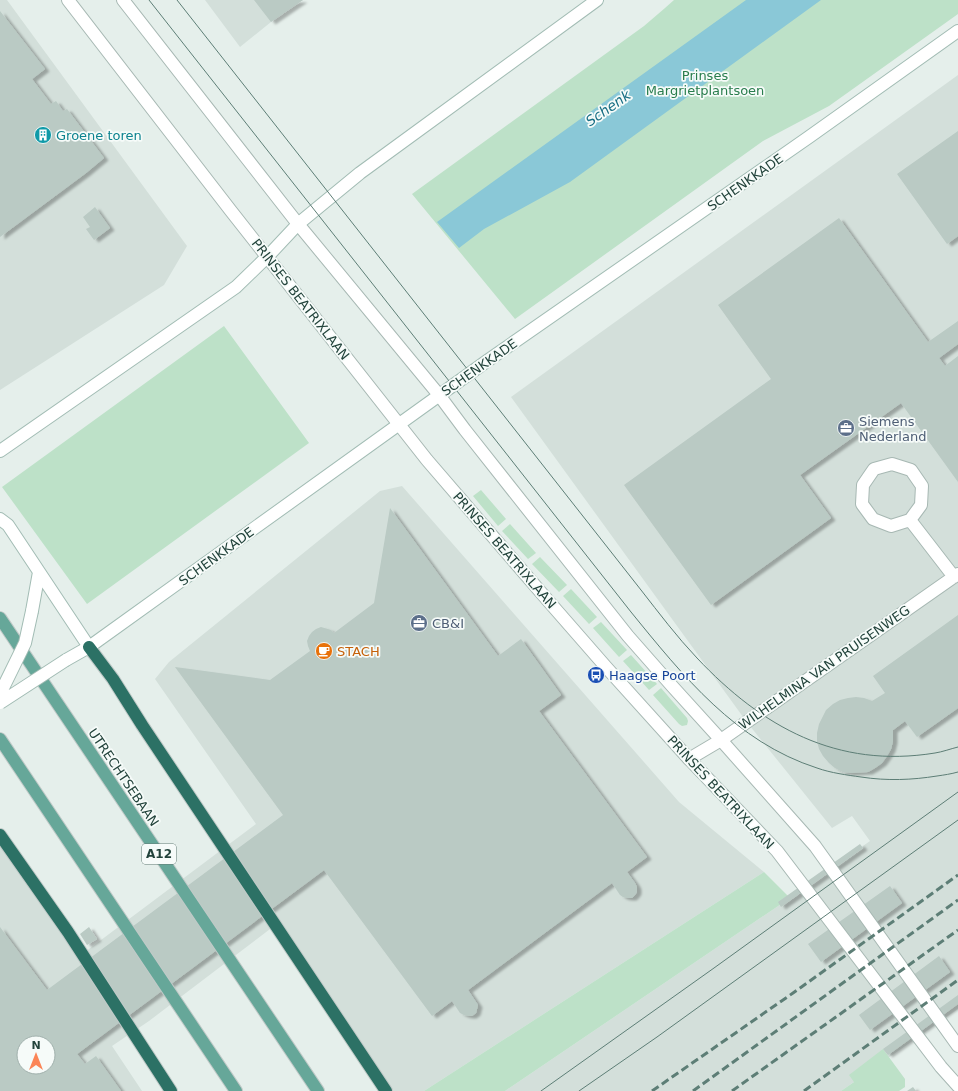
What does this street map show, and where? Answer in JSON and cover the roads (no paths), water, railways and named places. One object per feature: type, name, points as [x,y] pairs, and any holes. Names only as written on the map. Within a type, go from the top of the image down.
[{"type":"highway","points":[[89,647],[113,679],[142,725],[386,1091]]},
{"type":"highway","points":[[0,835],[68,932],[171,1091]]},
{"type":"main road","name":"UTRECHTSEBAAN","points":[[0,618],[318,1091]]},
{"type":"main road","points":[[0,739],[236,1091]]},
{"type":"street","name":"PRINSES BEATRIXLAAN","points":[[68,0],[231,210],[400,423],[432,466],[689,759],[777,851],[941,1067],[958,1086]]},
{"type":"street","points":[[123,0],[298,224],[439,395],[628,636],[815,846],[958,1046]]},
{"type":"street","points":[[0,451],[236,287],[298,224],[360,173],[597,0]]},
{"type":"street","name":"SCHENKKADE","points":[[0,703],[66,660],[89,647],[439,395],[809,137],[958,31]]},
{"type":"street","points":[[892,464],[911,470],[922,486],[921,505],[910,520],[892,526],[873,519],[862,504],[862,485],[874,469],[892,464]]},
{"type":"street","points":[[0,519],[8,525],[89,647]]},
{"type":"street","points":[[910,520],[956,575]]},
{"type":"street","points":[[0,694],[25,643],[39,572]]},
{"type":"street","name":"WILHELMINA VAN PRUISENWEG","points":[[689,759],[721,740],[956,575]]},
{"type":"water","name":"Schenk","points":[[746,0],[821,0],[570,182],[484,229],[459,248],[437,222]]},
{"type":"tram line","points":[[149,0],[631,612],[691,683],[713,704],[736,724],[761,742],[788,756],[822,770],[839,774],[899,780],[945,775],[958,772]]},
{"type":"tram line","points":[[177,0],[668,625],[682,642],[722,683],[775,723],[804,737],[834,748],[866,755],[899,756],[935,753],[958,747]]},
{"type":"tram line","points":[[541,1091],[958,792]]},
{"type":"tram line","points":[[579,1091],[657,1037],[958,820]]},
{"type":"railway","points":[[652,1091],[793,993],[958,875]]},
{"type":"railway","points":[[693,1091],[958,900]]},
{"type":"railway","points":[[732,1091],[958,930]]},
{"type":"railway","points":[[804,1091],[958,980]]},
{"type":"place","name":"Groene toren","points":[[43,135]]},
{"type":"place","name":"Siemens Nederland","points":[[846,428]]},
{"type":"place","name":"CB&I","points":[[419,623]]},
{"type":"place","name":"STACH","points":[[324,651]]},
{"type":"place","name":"Haagse Poort","points":[[596,675]]},
{"type":"park label","name":"Prinses Margrietplantsoen","points":[[705,82]]}]
